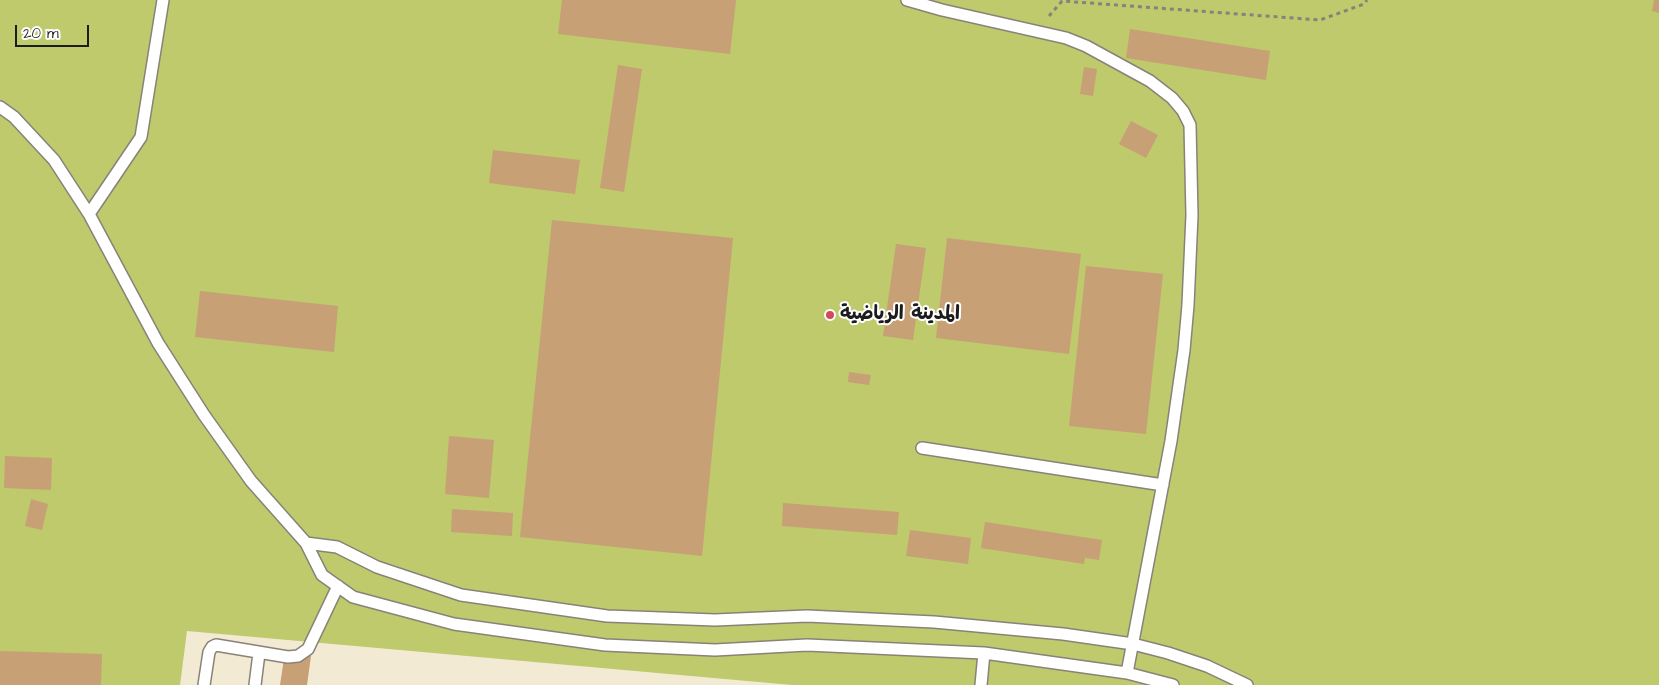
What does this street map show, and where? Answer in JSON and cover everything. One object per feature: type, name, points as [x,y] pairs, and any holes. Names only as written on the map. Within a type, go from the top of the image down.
[{"type":"lane","points":[[89,214],[141,137],[163,0]]},
{"type":"lane","points":[[907,0],[942,10],[1066,38],[1086,46],[1150,81],[1172,98],[1183,110],[1190,125],[1192,215],[1188,305],[1178,395],[1127,673]]},
{"type":"lane","points":[[0,108],[14,117],[54,160],[89,214],[158,342],[204,416],[251,481],[306,543],[322,575],[353,597],[454,624],[605,645],[715,650],[808,646],[984,653],[1127,673],[1173,685]]},
{"type":"lane","points":[[922,448],[1163,485]]},
{"type":"lane","points":[[306,543],[337,547],[377,567],[461,595],[607,616],[715,620],[807,616],[934,622],[1062,634],[1133,644],[1168,653],[1207,666],[1247,685]]},
{"type":"lane","points":[[204,685],[210,652],[212,647],[216,645],[288,657],[298,656],[308,649],[338,586]]},
{"type":"lane","points":[[255,685],[259,652]]},
{"type":"lane","points":[[981,685],[984,653]]},
{"type":"path","points":[[1035,31],[1062,1],[1320,20],[1364,4],[1367,0]]},
{"type":"green space","name":"المدينة الرياضية","points":[[0,0],[1659,0],[1659,685],[792,685],[187,631],[180,685],[0,685]]},
{"type":"building","points":[[562,0],[736,0],[730,54],[558,34]]},
{"type":"building","points":[[1654,0],[1659,0],[1659,13],[1652,11]]},
{"type":"building","points":[[1130,29],[1270,51],[1266,80],[1126,58]]},
{"type":"building","points":[[618,65],[642,69],[624,192],[600,188]]},
{"type":"building","points":[[1084,67],[1097,69],[1093,96],[1080,94]]},
{"type":"building","points":[[1131,121],[1158,135],[1146,158],[1119,144]]},
{"type":"building","points":[[493,150],[580,160],[575,194],[489,183]]},
{"type":"building","points":[[552,220],[733,238],[702,556],[520,537]]},
{"type":"building","points":[[947,238],[1081,254],[1069,354],[936,338]]},
{"type":"building","points":[[896,244],[926,248],[913,340],[883,336]]},
{"type":"building","points":[[1086,266],[1163,274],[1146,434],[1069,426]]},
{"type":"building","points":[[200,291],[338,306],[334,352],[195,337]]},
{"type":"building","points":[[849,372],[871,375],[869,385],[848,382]]},
{"type":"building","points":[[449,436],[494,440],[489,498],[445,494]]},
{"type":"building","points":[[5,456],[52,458],[51,490],[4,488]]},
{"type":"building","points":[[31,499],[48,504],[42,530],[25,526]]},
{"type":"building","points":[[783,503],[899,512],[897,535],[782,526]]},
{"type":"building","points":[[452,509],[513,513],[512,536],[451,532]]},
{"type":"building","points":[[985,522],[1102,540],[1099,560],[1085,558],[1084,564],[981,548]]},
{"type":"building","points":[[910,530],[971,538],[968,564],[906,556]]},
{"type":"building","points":[[0,651],[102,654],[101,685],[0,685]]},
{"type":"building","points":[[285,652],[311,656],[307,685],[280,685]]},
{"type":"place","name":"المدينة الرياضية","points":[[830,315]]}]
